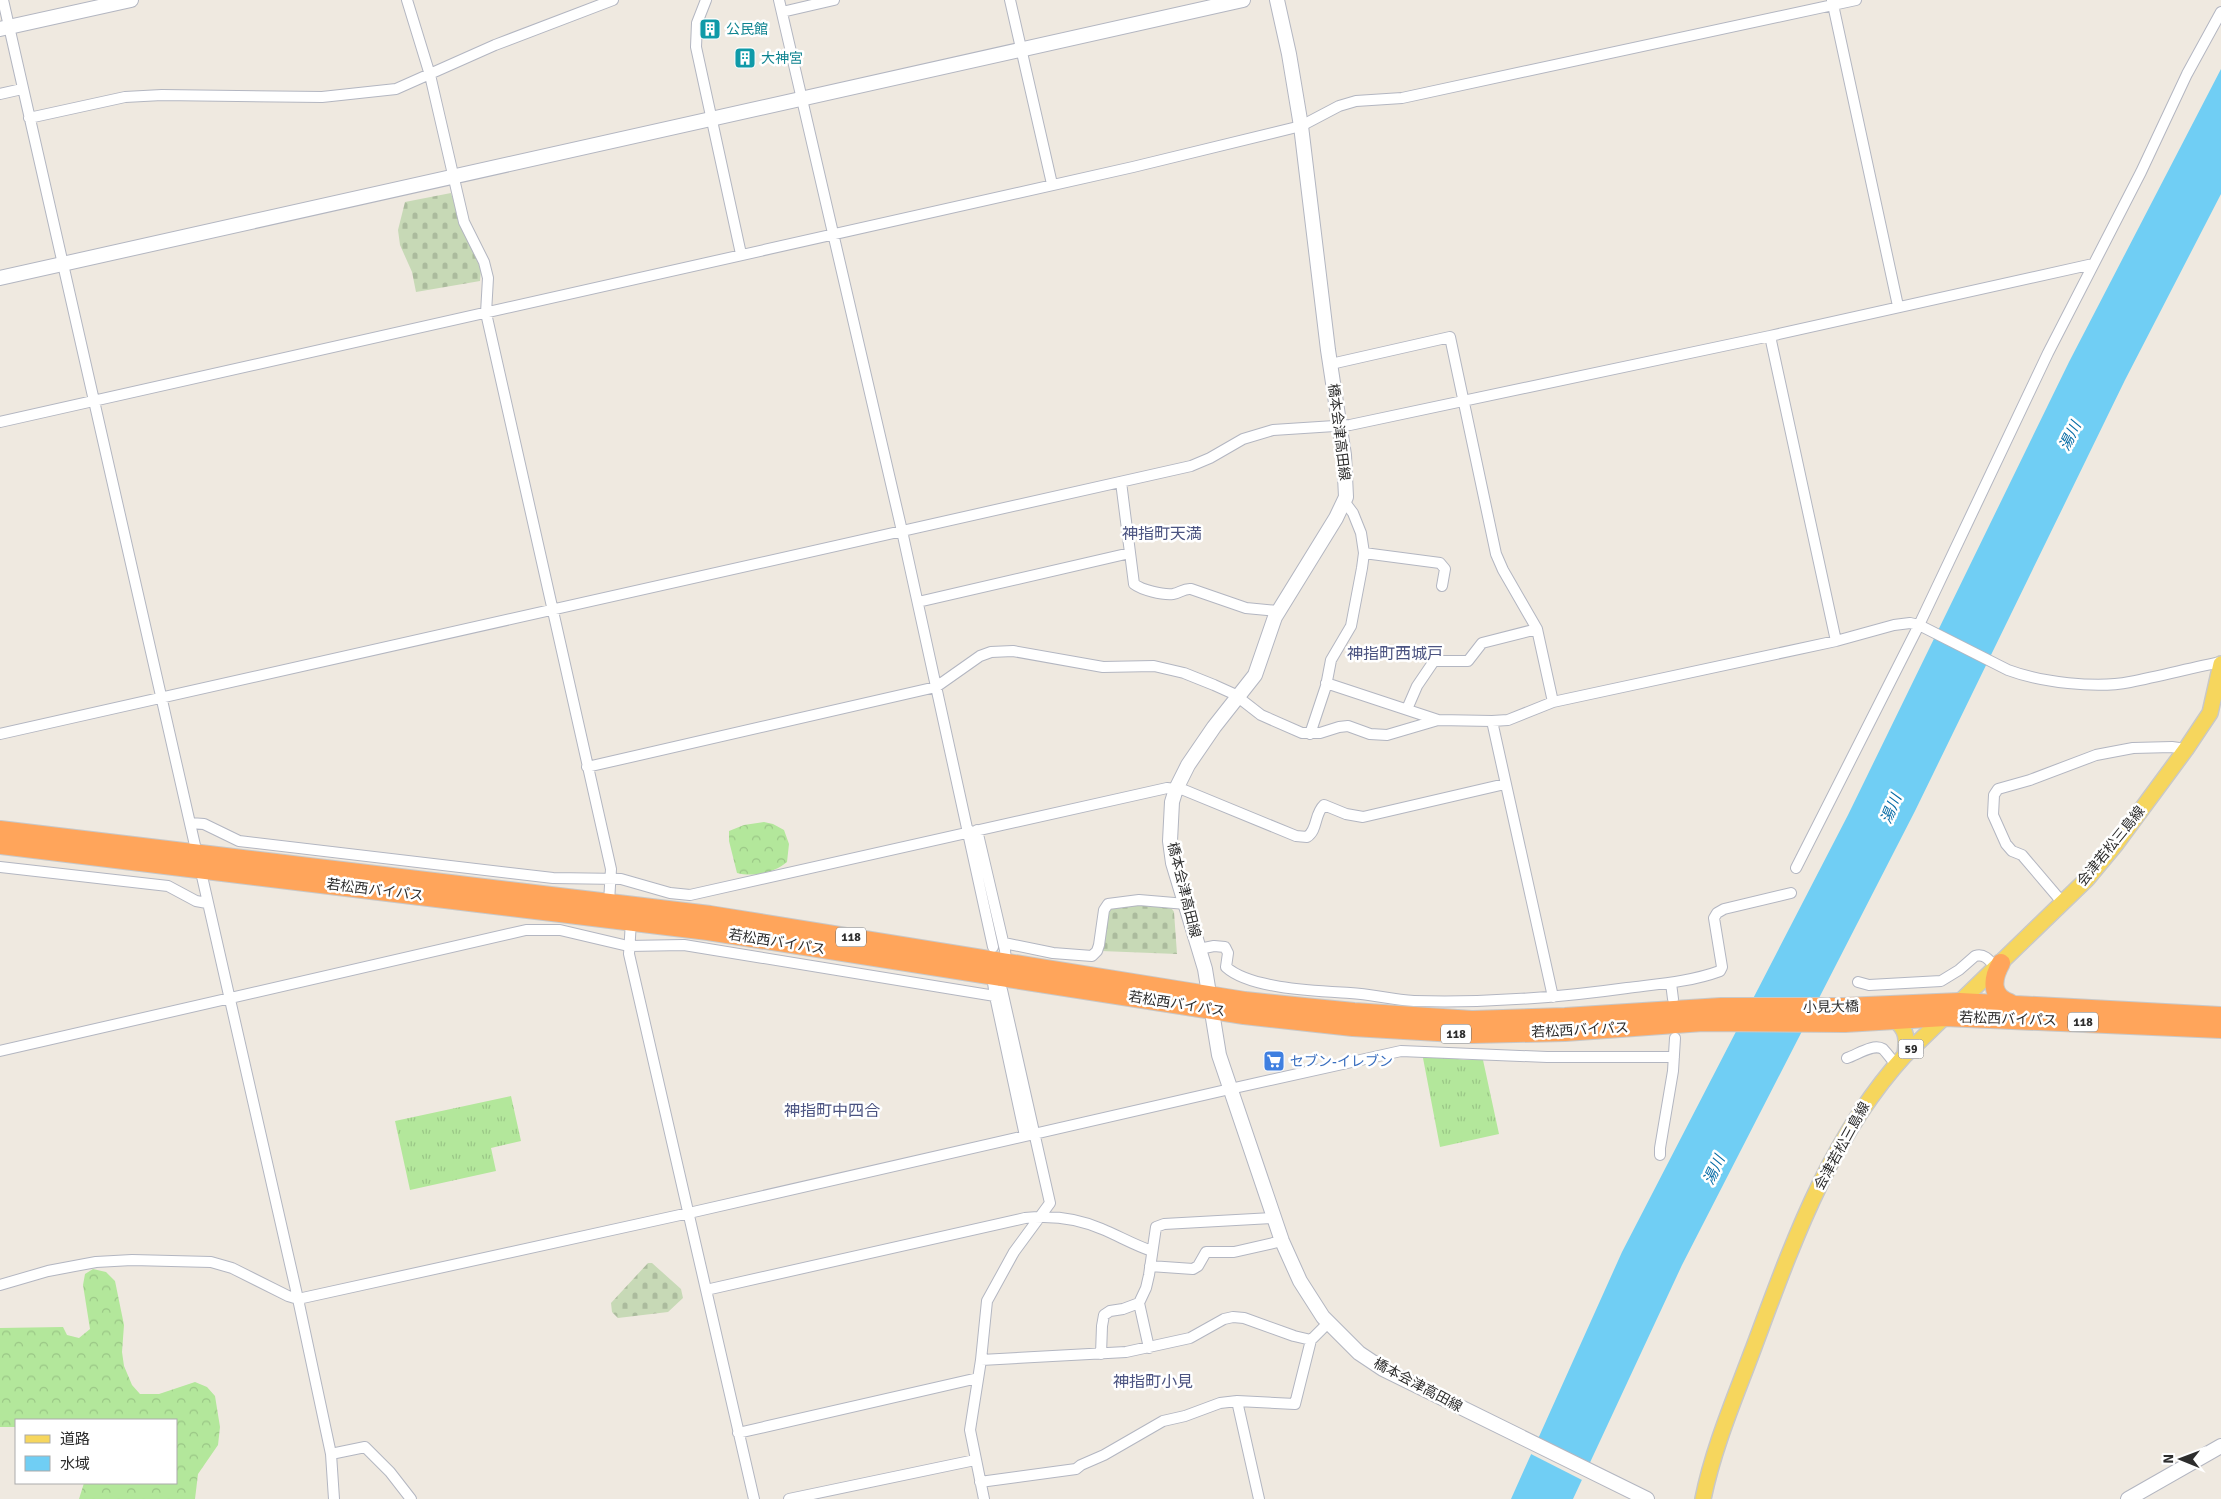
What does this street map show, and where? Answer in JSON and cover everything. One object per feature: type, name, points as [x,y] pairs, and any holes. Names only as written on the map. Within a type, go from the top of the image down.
[{"type":"highway","name":"若松西バイパス","points":[[0,830],[197,860],[708,931],[997,987],[1472,1020],[1703,1015]]},
{"type":"highway","name":"若松西バイパス","points":[[0,845],[197,860],[710,914],[1006,963],[1210,1003]]},
{"type":"highway","points":[[1999,965],[1994,985],[2001,999],[2010,1003]]},
{"type":"highway","name":"若松西バイパス","points":[[1960,1002],[2010,1003],[2221,1016]]},
{"type":"highway","name":"小見大橋","points":[[1844,1015],[1960,1002]]},
{"type":"highway","name":"小見大橋","points":[[1703,1015],[1844,1015],[1894,1020],[1945,1017]]},
{"type":"highway","name":"若松西バイパス","points":[[1945,1017],[2221,1029]]},
{"type":"main road","points":[[5,28],[131,0]]},
{"type":"main road","points":[[0,278],[1243,0]]},
{"type":"main road","name":"橋本会津高田線","points":[[1277,0],[1289,54],[1301,126],[1345,470],[1344,501],[1278,611],[1259,667],[1239,698],[1199,747],[1176,789],[1171,808],[1170,840],[1174,863],[1199,949],[1218,1055],[1282,1241],[1300,1281],[1328,1323],[1358,1353],[1383,1369],[1647,1499]]},
{"type":"main road","name":"会津若松三島線","points":[[1702,1499],[1735,1397],[1805,1215],[1857,1115],[1881,1081],[1901,1060],[2086,879],[2116,844],[2186,748],[2215,713],[2221,663]]},
{"type":"main road","points":[[1894,1020],[1904,1031],[1907,1042],[1901,1060]]},
{"type":"main road","points":[[2128,1499],[2221,1446]]},
{"type":"street","points":[[3,0],[5,28],[29,118],[298,1299],[331,1454],[334,1499]]},
{"type":"street","points":[[408,0],[430,75],[464,222],[484,262],[488,278],[486,313],[612,878],[609,902]]},
{"type":"street","points":[[29,118],[125,97],[162,95],[322,97],[396,89],[496,45],[614,0]]},
{"type":"street","points":[[706,0],[697,23],[695,35],[699,65],[741,254]]},
{"type":"street","points":[[779,0],[834,233],[936,687],[972,831],[1004,943],[1006,963]]},
{"type":"street","points":[[782,12],[834,0]]},
{"type":"street","points":[[1010,0],[1052,184]]},
{"type":"street","points":[[0,422],[486,313],[1301,126],[1339,106],[1356,101],[1402,98],[1832,2],[1856,0]]},
{"type":"street","points":[[1832,2],[1898,306]]},
{"type":"street","points":[[1796,868],[1919,625],[2023,405],[2141,172],[2187,74],[2221,12]]},
{"type":"street","points":[[0,94],[22,89]]},
{"type":"street","points":[[0,734],[1191,466],[1210,458],[1243,438],[1273,430],[1350,425],[1770,336],[2093,264]]},
{"type":"street","points":[[1770,336],[1836,641]]},
{"type":"street","points":[[1330,364],[1450,337],[1496,554],[1503,570],[1537,629],[1553,702]]},
{"type":"street","points":[[1121,482],[1134,584],[1139,588],[1168,594],[1175,594],[1186,588],[1246,608],[1278,611]]},
{"type":"street","points":[[1310,734],[1336,648],[1351,626],[1364,553],[1361,534],[1353,513],[1344,501]]},
{"type":"street","points":[[918,602],[1130,553]]},
{"type":"street","points":[[1364,553],[1440,563],[1444,568],[1442,586]]},
{"type":"street","points":[[588,767],[936,687],[984,654],[1013,651],[1103,667],[1154,666],[1184,673],[1239,698],[1261,715],[1277,723],[1302,733],[1310,734],[1348,726],[1370,734],[1388,734],[1438,720],[1492,721],[1513,718],[1553,702],[1836,641],[1894,625],[1919,625],[2022,676],[2061,682],[2112,684],[2129,682],[2221,663]]},
{"type":"street","points":[[1407,709],[1417,686],[1434,661],[1468,661],[1482,643],[1537,629]]},
{"type":"street","points":[[1326,683],[1438,720]]},
{"type":"street","points":[[1492,721],[1553,997]]},
{"type":"street","points":[[2062,902],[2022,855],[2012,850],[2006,844],[1993,814],[1994,795],[1998,788],[2030,780],[2104,754],[2155,746],[2186,748]]},
{"type":"street","points":[[190,823],[204,824],[239,840],[553,878],[612,878],[670,893],[690,895],[1165,788],[1184,790],[1296,836],[1307,837],[1311,834],[1318,814],[1324,805],[1346,814],[1363,817],[1505,784]]},
{"type":"street","points":[[972,831],[993,947]]},
{"type":"street","points":[[0,867],[168,886],[196,902],[207,903]]},
{"type":"street","points":[[1199,949],[1218,946],[1225,947],[1228,953],[1226,967],[1249,981],[1326,992],[1352,993],[1386,999],[1457,1002],[1553,997],[1671,983],[1720,971],[1722,967],[1714,918],[1716,913],[1724,909],[1791,893]]},
{"type":"street","points":[[1004,943],[1053,953],[1092,956],[1099,946],[1104,910],[1108,904],[1140,900],[1186,904]]},
{"type":"street","points":[[631,921],[628,946],[754,1499]]},
{"type":"street","points":[[0,1050],[526,930],[560,930],[628,946],[684,945],[997,987],[1031,1134],[1050,1203],[1042,1216],[1028,1231],[990,1294],[970,1430],[984,1499]]},
{"type":"street","points":[[1858,982],[1869,985],[1941,981],[1953,975],[1975,956],[1979,955],[1985,956],[1999,965]]},
{"type":"street","points":[[1671,983],[1674,999]]},
{"type":"street","points":[[1660,1155],[1675,1038]]},
{"type":"street","points":[[1847,1058],[1870,1048],[1878,1048],[1901,1060]]},
{"type":"street","points":[[0,1285],[48,1271],[96,1262],[132,1260],[211,1262],[232,1268],[288,1296],[298,1299],[1406,1051],[1546,1057],[1674,1057]]},
{"type":"street","points":[[706,1290],[1025,1218],[1042,1216],[1068,1218],[1087,1223],[1132,1245],[1152,1251]]},
{"type":"street","points":[[1150,1348],[1139,1303],[1146,1288],[1156,1227],[1160,1224],[1274,1218]]},
{"type":"street","points":[[1150,1266],[1193,1269],[1198,1266],[1206,1252],[1234,1252],[1282,1241]]},
{"type":"street","points":[[1101,1354],[1104,1315],[1110,1311],[1123,1309],[1139,1303]]},
{"type":"street","points":[[981,1360],[1101,1354],[1150,1348],[1190,1338],[1224,1319],[1233,1317],[1244,1318],[1294,1336],[1311,1340]]},
{"type":"street","points":[[980,1482],[1076,1469],[1163,1421],[1185,1416],[1220,1403],[1237,1401],[1295,1404],[1311,1340],[1328,1323]]},
{"type":"street","points":[[738,1433],[978,1378]]},
{"type":"street","points":[[1237,1401],[1259,1499]]},
{"type":"street","points":[[331,1454],[365,1447],[390,1472],[411,1499]]},
{"type":"street","points":[[789,1499],[975,1460]]},
{"type":"green space","points":[[451,193],[461,226],[481,269],[480,281],[416,292],[412,272],[400,245],[398,230],[405,202]]},
{"type":"green space","points":[[764,822],[784,830],[789,844],[787,862],[776,869],[763,873],[750,875],[737,873],[729,841],[729,831],[744,825]]},
{"type":"green space","points":[[1151,902],[1172,909],[1174,912],[1177,954],[1101,951],[1107,910],[1113,907]]},
{"type":"green space","points":[[1426,1054],[1464,1060],[1483,1060],[1499,1134],[1440,1147],[1423,1058]]},
{"type":"green space","points":[[511,1096],[521,1141],[491,1148],[496,1171],[410,1190],[395,1121]]},
{"type":"green space","points":[[648,1263],[652,1263],[681,1289],[683,1298],[668,1312],[618,1318],[612,1312],[611,1303]]},
{"type":"green space","points":[[93,1269],[106,1272],[115,1281],[124,1325],[122,1352],[124,1366],[132,1385],[140,1394],[159,1394],[195,1382],[207,1387],[215,1396],[220,1427],[218,1445],[198,1474],[195,1499],[79,1499],[84,1484],[178,1484],[178,1419],[15,1419],[15,1427],[0,1427],[0,1328],[63,1327],[67,1335],[79,1338],[90,1329],[83,1285],[85,1274]]},
{"type":"water","name":"湯川","points":[[2221,69],[2221,194],[2125,380],[1915,811],[1682,1265],[1573,1499],[1511,1499],[1622,1252],[1848,815],[2069,362]]},
{"type":"pier","points":[[1536,1437],[1592,1464],[1584,1481],[1529,1453]]},
{"type":"place","name":"公民館","points":[[710,29]]},
{"type":"place","name":"大神宮","points":[[745,58]]},
{"type":"place","name":"セブン-イレブン","points":[[1274,1061]]},
{"type":"district","name":"神指町天満","points":[[1162,534]]},
{"type":"district","name":"神指町西城戸","points":[[1395,654]]},
{"type":"district","name":"神指町中四合","points":[[832,1111]]},
{"type":"district","name":"神指町小見","points":[[1153,1382]]}]
